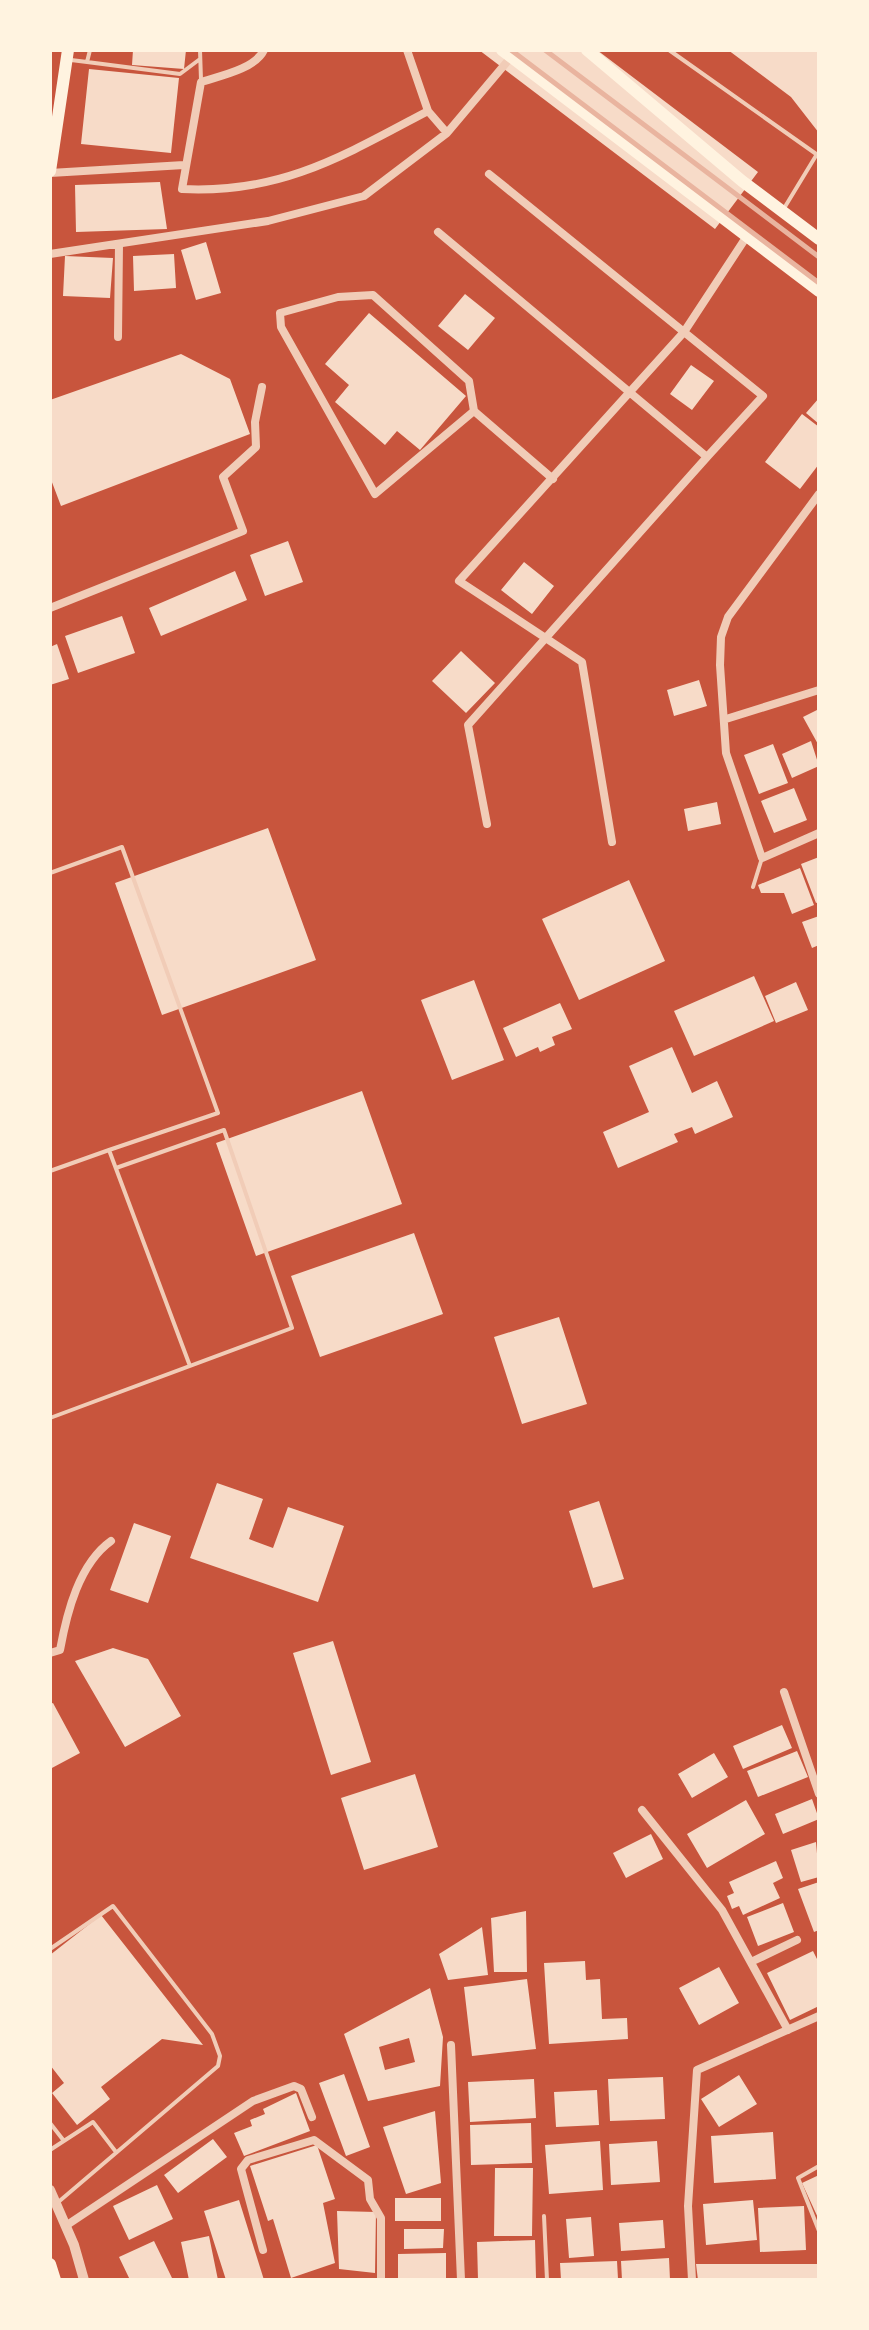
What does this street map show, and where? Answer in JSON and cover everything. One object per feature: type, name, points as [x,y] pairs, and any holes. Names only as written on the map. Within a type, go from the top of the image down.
[{"type":"main road","points":[[593,52],[782,212],[819,239]]},
{"type":"main road","points":[[507,53],[819,291]]},
{"type":"main road","points":[[50,172],[64,97],[68,54]]},
{"type":"main road","points":[[50,95],[64,97]]},
{"type":"main road","points":[[50,2264],[55,2280]]},
{"type":"street","points":[[264,50],[261,56],[242,68],[201,82],[182,189],[225,191],[296,176],[428,111]]},
{"type":"street","points":[[407,50],[428,111],[447,133]]},
{"type":"street","points":[[50,254],[268,221],[364,196],[447,133],[507,53]]},
{"type":"street","points":[[50,172],[184,165]]},
{"type":"street","points":[[487,824],[468,725],[763,396],[489,174]]},
{"type":"street","points":[[438,232],[707,457]]},
{"type":"street","points":[[612,842],[582,662],[459,581],[684,332],[747,236]]},
{"type":"street","points":[[118,337],[119,244]]},
{"type":"street","points":[[474,411],[375,494],[281,327],[280,313],[338,297],[373,295],[469,381],[474,411],[553,479]]},
{"type":"street","points":[[50,608],[243,531],[223,477],[256,447],[255,422],[262,387]]},
{"type":"street","points":[[817,500],[728,617],[721,637],[720,665],[726,753],[762,858],[819,833]]},
{"type":"street","points":[[726,719],[819,690]]},
{"type":"street","points":[[50,1653],[60,1650],[68,1610],[97,1551],[111,1541]]},
{"type":"street","points":[[784,1692],[819,1794]]},
{"type":"street","points":[[642,1810],[722,1910],[753,1961],[788,2030]]},
{"type":"street","points":[[753,1961],[797,1940]]},
{"type":"street","points":[[692,2280],[688,2206],[697,2070],[819,2016]]},
{"type":"street","points":[[451,2045],[461,2280]]},
{"type":"street","points":[[67,2225],[253,2101],[294,2086],[301,2089],[312,2117]]},
{"type":"street","points":[[263,2250],[241,2169],[248,2160],[314,2140],[368,2180],[370,2199],[381,2218],[381,2280]]},
{"type":"street","points":[[50,2190],[67,2225],[84,2280]]},
{"type":"lane","points":[[87,62],[90,50]]},
{"type":"lane","points":[[200,50],[201,82]]},
{"type":"lane","points":[[669,50],[818,155],[782,212]]},
{"type":"lane","points":[[68,54],[87,62],[180,74],[200,59]]},
{"type":"lane","points":[[50,873],[122,847],[218,1113],[50,1171]]},
{"type":"lane","points":[[753,887],[762,858]]},
{"type":"lane","points":[[50,1418],[292,1328],[224,1130],[115,1169]]},
{"type":"lane","points":[[109,1150],[190,1366]]},
{"type":"lane","points":[[50,1949],[113,1906],[218,2043],[218,2066],[56,2204]]},
{"type":"lane","points":[[50,2150],[93,2122],[116,2152]]},
{"type":"lane","points":[[50,2123],[64,2141]]},
{"type":"lane","points":[[819,2166],[798,2178],[819,2231]]},
{"type":"lane","points":[[544,2216],[547,2280]]},
{"type":"building","points":[[133,50],[186,50],[184,69],[132,65]]},
{"type":"building","points":[[479,50],[597,50],[758,172],[715,229]]},
{"type":"building","points":[[728,50],[819,50],[819,133],[791,97]]},
{"type":"building","points":[[89,69],[179,78],[171,153],[81,144]]},
{"type":"building","points":[[160,182],[167,229],[76,232],[75,185]]},
{"type":"building","points":[[206,242],[221,293],[196,300],[181,250]]},
{"type":"building","points":[[174,254],[176,288],[134,291],[133,256]]},
{"type":"building","points":[[65,256],[113,258],[110,298],[63,296]]},
{"type":"building","points":[[465,294],[495,318],[468,350],[438,326]]},
{"type":"building","points":[[369,313],[466,396],[420,450],[397,431],[385,445],[335,402],[349,385],[325,364]]},
{"type":"building","points":[[181,354],[230,379],[250,434],[61,506],[50,477],[50,400]]},
{"type":"building","points":[[691,365],[714,381],[692,410],[670,394]]},
{"type":"building","points":[[819,398],[819,424],[806,413]]},
{"type":"building","points":[[802,414],[819,427],[819,464],[800,489],[765,462]]},
{"type":"building","points":[[288,541],[303,582],[265,596],[250,555]]},
{"type":"building","points":[[524,562],[554,586],[532,614],[501,590]]},
{"type":"building","points":[[235,571],[247,600],[161,636],[149,608]]},
{"type":"building","points":[[122,616],[135,653],[78,673],[65,636]]},
{"type":"building","points":[[57,644],[69,679],[50,685],[50,647]]},
{"type":"building","points":[[461,651],[495,683],[466,713],[432,681]]},
{"type":"building","points":[[699,680],[707,706],[674,716],[667,690]]},
{"type":"building","points":[[819,709],[819,746],[803,717]]},
{"type":"building","points":[[811,741],[819,766],[792,778],[782,754]]},
{"type":"building","points":[[773,744],[788,783],[759,794],[744,755]]},
{"type":"building","points":[[794,788],[807,820],[774,833],[761,801]]},
{"type":"building","points":[[717,802],[721,824],[688,831],[684,809]]},
{"type":"building","points":[[268,828],[316,960],[162,1015],[115,883]]},
{"type":"building","points":[[819,857],[819,902],[816,903],[801,864]]},
{"type":"building","points":[[800,868],[814,905],[792,914],[784,893],[761,893],[758,885]]},
{"type":"building","points":[[629,880],[665,961],[579,1000],[542,919]]},
{"type":"building","points":[[819,916],[819,945],[812,948],[802,922]]},
{"type":"building","points":[[754,976],[774,1021],[694,1056],[674,1011]]},
{"type":"building","points":[[474,980],[504,1060],[452,1080],[421,1000]]},
{"type":"building","points":[[796,982],[808,1010],[776,1023],[765,996]]},
{"type":"building","points":[[560,1003],[572,1029],[552,1037],[555,1045],[540,1052],[538,1047],[516,1057],[503,1028]]},
{"type":"building","points":[[672,1047],[692,1093],[717,1081],[733,1117],[695,1134],[692,1127],[674,1134],[678,1142],[618,1168],[603,1132],[649,1112],[629,1066]]},
{"type":"building","points":[[362,1091],[402,1204],[256,1256],[216,1143]]},
{"type":"building","points":[[414,1233],[443,1314],[320,1357],[291,1276]]},
{"type":"building","points":[[559,1317],[587,1404],[522,1424],[494,1337]]},
{"type":"building","points":[[217,1483],[263,1499],[249,1539],[273,1548],[288,1507],[344,1526],[318,1602],[190,1558]]},
{"type":"building","points":[[599,1501],[624,1579],[593,1588],[569,1511]]},
{"type":"building","points":[[134,1523],[171,1536],[148,1603],[110,1590]]},
{"type":"building","points":[[333,1641],[371,1762],[331,1775],[293,1653]]},
{"type":"building","points":[[113,1648],[148,1659],[181,1716],[125,1747],[75,1661]]},
{"type":"building","points":[[53,1703],[80,1753],[50,1769],[50,1704]]},
{"type":"building","points":[[782,1725],[792,1748],[743,1769],[733,1746]]},
{"type":"building","points":[[797,1751],[808,1777],[758,1797],[747,1771]]},
{"type":"building","points":[[714,1753],[728,1777],[692,1798],[678,1774]]},
{"type":"building","points":[[415,1774],[438,1847],[364,1870],[341,1798]]},
{"type":"building","points":[[812,1799],[819,1819],[783,1834],[775,1814]]},
{"type":"building","points":[[746,1800],[765,1834],[707,1868],[687,1834]]},
{"type":"building","points":[[651,1834],[663,1859],[626,1878],[613,1853]]},
{"type":"building","points":[[816,1842],[819,1877],[801,1882],[791,1850]]},
{"type":"building","points":[[776,1861],[783,1878],[773,1883],[780,1898],[743,1915],[739,1906],[732,1909],[727,1896],[734,1893],[729,1882]]},
{"type":"building","points":[[819,1882],[819,1930],[814,1932],[798,1889]]},
{"type":"building","points":[[783,1903],[794,1932],[758,1946],[747,1917]]},
{"type":"building","points":[[526,1911],[527,1972],[494,1972],[491,1918]]},
{"type":"building","points":[[101,1915],[203,2045],[162,2039],[101,2087],[110,2099],[77,2125],[52,2093],[64,2083],[50,2065],[50,1955]]},
{"type":"building","points":[[482,1927],[488,1975],[448,1980],[439,1954]]},
{"type":"building","points":[[813,1951],[819,1963],[819,2006],[790,2020],[767,1973]]},
{"type":"building","points":[[585,1961],[586,1980],[600,1979],[602,2019],[627,2018],[628,2039],[549,2044],[544,1963]]},
{"type":"building","points":[[719,1967],[739,2003],[699,2025],[679,1988]]},
{"type":"building","points":[[527,1979],[536,2049],[472,2056],[464,1987]]},
{"type":"building","points":[[430,1988],[443,2037],[440,2086],[368,2101],[344,2034]],"holes":[[[409,2038],[415,2062],[385,2070],[379,2047]]]},
{"type":"building","points":[[344,2074],[370,2147],[346,2156],[319,2083]]},
{"type":"building","points":[[739,2075],[757,2104],[719,2127],[701,2099]]},
{"type":"building","points":[[663,2077],[665,2119],[610,2121],[608,2079]]},
{"type":"building","points":[[534,2079],[536,2118],[470,2122],[468,2082]]},
{"type":"building","points":[[597,2090],[599,2125],[556,2127],[554,2092]]},
{"type":"building","points":[[296,2093],[310,2131],[244,2156],[234,2133],[252,2126],[250,2120],[265,2114],[263,2109]]},
{"type":"building","points":[[435,2111],[441,2183],[406,2194],[383,2127]]},
{"type":"building","points":[[531,2123],[532,2163],[471,2165],[470,2125]]},
{"type":"building","points":[[773,2132],[776,2179],[714,2183],[711,2136]]},
{"type":"building","points":[[213,2139],[227,2157],[178,2193],[164,2175]]},
{"type":"building","points":[[600,2141],[603,2190],[549,2194],[545,2145]]},
{"type":"building","points":[[657,2141],[660,2182],[611,2185],[609,2144]]},
{"type":"building","points":[[317,2145],[335,2199],[323,2203],[335,2263],[291,2278],[273,2219],[268,2221],[250,2166]]},
{"type":"building","points":[[495,2168],[533,2168],[532,2236],[494,2236]]},
{"type":"building","points":[[819,2175],[819,2220],[802,2183]]},
{"type":"building","points":[[157,2185],[173,2219],[129,2240],[113,2206]]},
{"type":"building","points":[[395,2198],[441,2198],[441,2221],[395,2221]]},
{"type":"building","points":[[239,2200],[264,2280],[226,2280],[204,2211]]},
{"type":"building","points":[[753,2200],[757,2240],[706,2245],[703,2204]]},
{"type":"building","points":[[804,2206],[806,2250],[760,2252],[758,2208]]},
{"type":"building","points":[[337,2211],[376,2212],[375,2273],[339,2269]]},
{"type":"building","points":[[591,2217],[594,2256],[569,2258],[566,2219]]},
{"type":"building","points":[[663,2220],[665,2248],[621,2251],[619,2223]]},
{"type":"building","points":[[404,2229],[444,2229],[443,2248],[404,2249]]},
{"type":"building","points":[[209,2236],[218,2280],[189,2280],[181,2242]]},
{"type":"building","points":[[535,2240],[536,2278],[478,2280],[477,2242]]},
{"type":"building","points":[[154,2241],[172,2278],[130,2280],[119,2257]]},
{"type":"building","points":[[446,2253],[446,2280],[398,2280],[398,2254]]},
{"type":"building","points":[[669,2258],[670,2280],[622,2280],[621,2261]]},
{"type":"building","points":[[617,2261],[618,2279],[561,2280],[560,2263]]},
{"type":"building","points":[[696,2264],[817,2264],[819,2280],[698,2280]]},
{"type":"railway","points":[[511,50],[819,283]]},
{"type":"railway","points":[[545,50],[819,257]]}]
